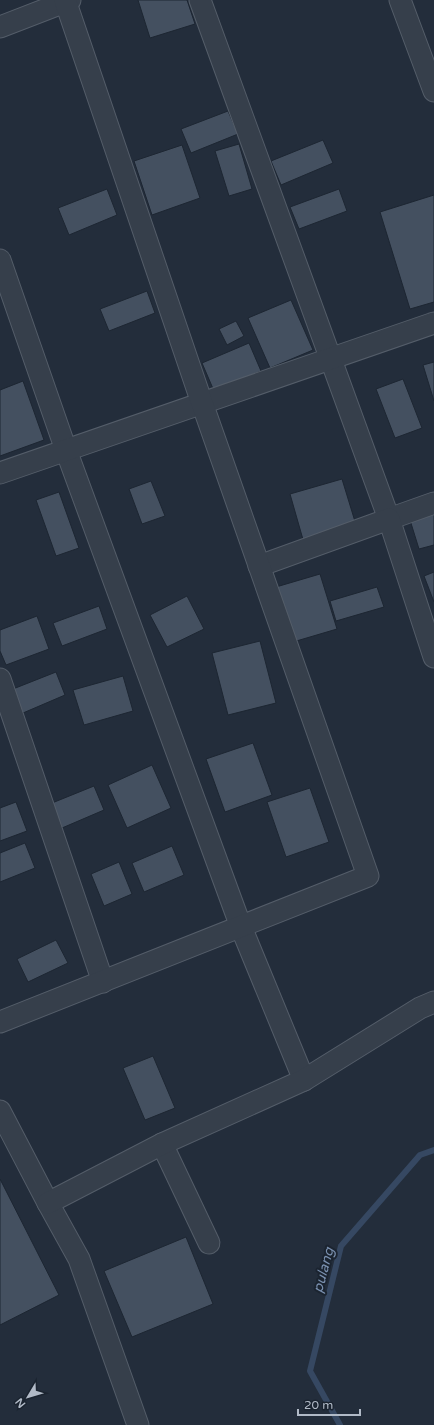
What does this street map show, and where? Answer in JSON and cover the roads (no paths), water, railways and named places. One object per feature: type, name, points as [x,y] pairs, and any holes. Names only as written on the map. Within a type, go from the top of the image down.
[{"type":"street","points":[[0,27],[67,0],[202,403],[368,876],[0,1022]]},
{"type":"street","points":[[200,0],[389,519],[434,657]]},
{"type":"street","points":[[400,0],[434,91]]},
{"type":"street","points":[[0,260],[66,450],[241,927],[304,1080]]},
{"type":"street","points":[[0,473],[434,323]]},
{"type":"street","points":[[259,566],[434,503]]},
{"type":"street","points":[[0,679],[103,982]]},
{"type":"street","points":[[48,1203],[162,1144],[304,1080],[420,1008],[434,1002]]},
{"type":"street","points":[[0,1111],[79,1259],[138,1425]]},
{"type":"street","points":[[162,1144],[209,1243]]},
{"type":"waterway","name":"pulang","points":[[340,1425],[310,1371],[341,1246],[420,1155],[434,1150]]}]
